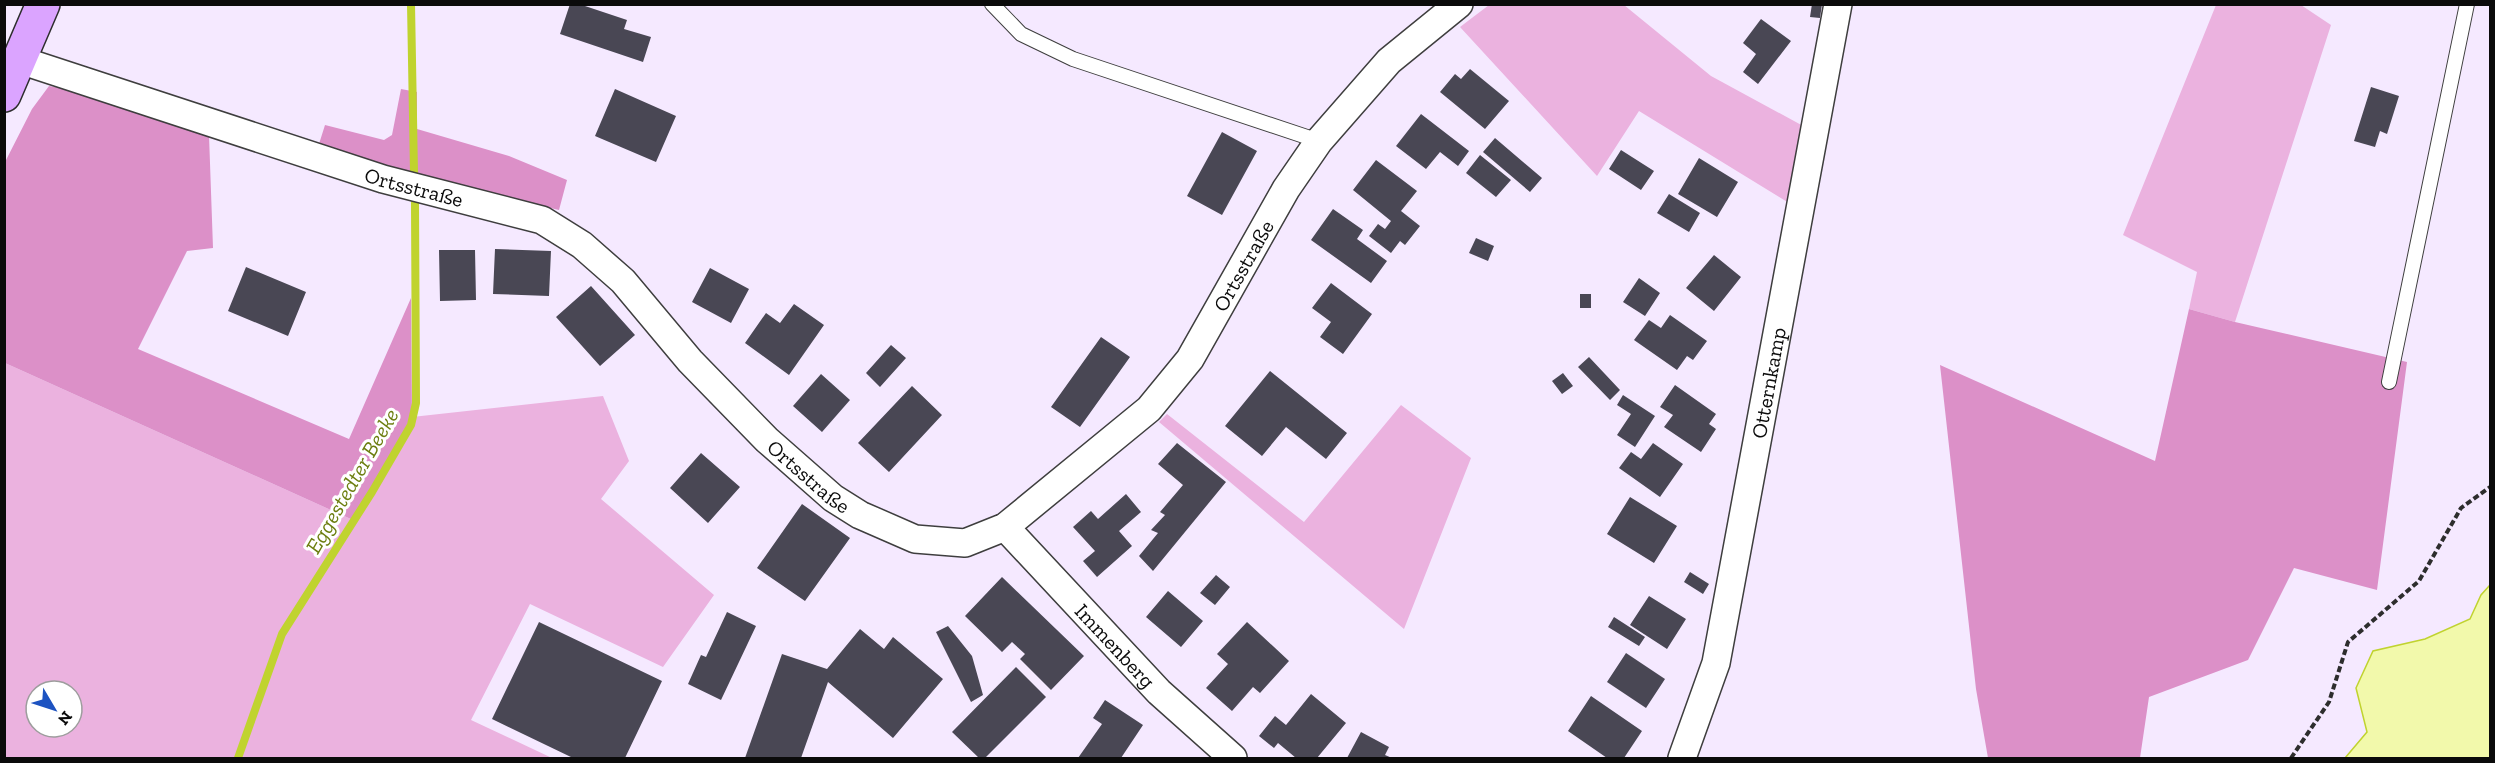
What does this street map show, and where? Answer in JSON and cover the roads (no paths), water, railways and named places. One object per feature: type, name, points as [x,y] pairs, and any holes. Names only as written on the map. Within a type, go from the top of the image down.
[{"type":"main road","points":[[4,95],[43,4]]},
{"type":"street","name":"Ortsstraße","points":[[20,60],[383,179],[542,219],[582,245],[624,281],[690,361],[767,440],[833,498],[860,515],[915,539],[965,543],[1005,527],[1149,409],[1183,367],[1286,189],[1319,141],[1389,61],[1459,4]]},
{"type":"street","name":"Otternkamp","points":[[1682,759],[1716,663],[1838,4]]},
{"type":"street","name":"Immenberg","points":[[1005,527],[1159,692],[1233,759]]},
{"type":"lane","points":[[992,4],[1021,34],[1073,59],[1319,141]]},
{"type":"lane","points":[[2388,382],[2467,4]]},
{"type":"waterway","name":"Eggestedter Beeke","points":[[411,4],[414,173]]},
{"type":"waterway","name":"Eggestedter Beeke","points":[[238,758],[282,634],[372,492],[411,425],[416,403],[415,203]]}]
